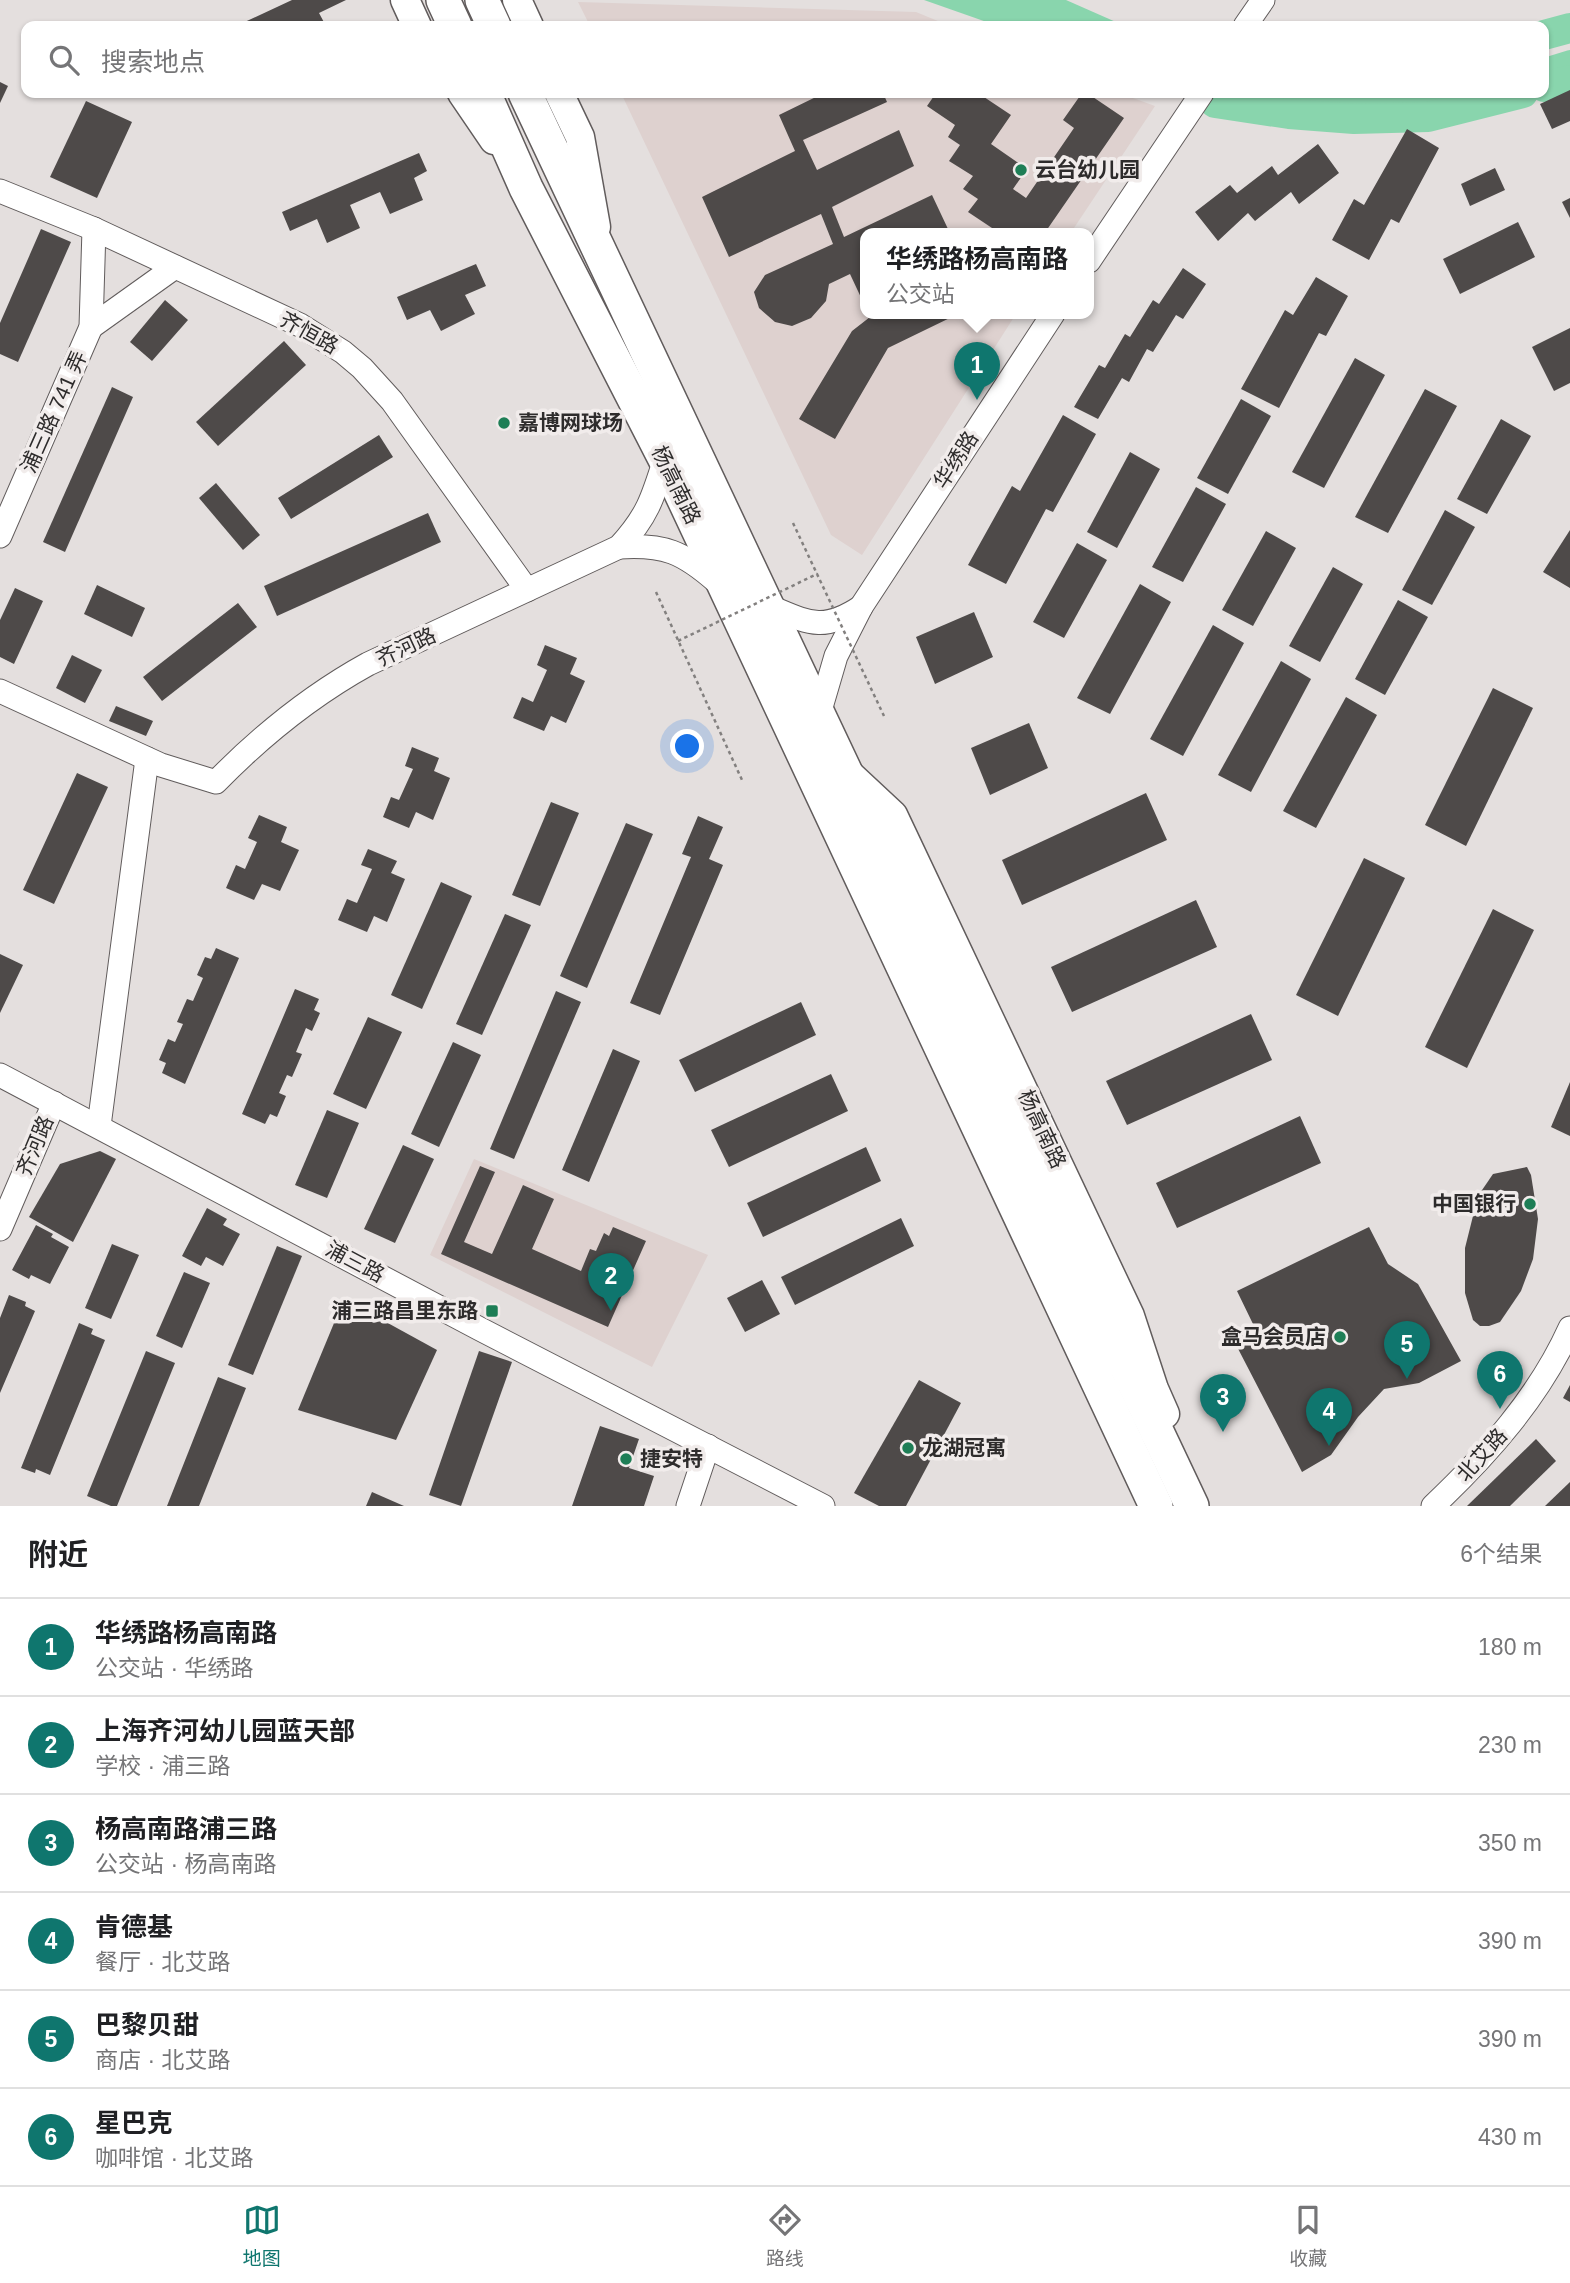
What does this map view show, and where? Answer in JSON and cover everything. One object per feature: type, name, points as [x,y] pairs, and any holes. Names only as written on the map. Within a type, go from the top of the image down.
[{"type":"highway","points":[[443,0],[452,21]]},
{"type":"highway","points":[[482,0],[492,21]]},
{"type":"highway","name":"杨高南路","points":[[486,98],[527,188],[665,459],[727,591],[832,778],[971,1073],[1192,1506]]},
{"type":"highway","name":"杨高南路","points":[[527,98],[819,714],[832,778]]},
{"type":"highway","name":"杨高南路","points":[[971,1073],[1156,1506]]},
{"type":"main road","points":[[405,0],[415,21]]},
{"type":"main road","points":[[517,0],[527,21]]},
{"type":"main road","name":"杨高南路","points":[[465,98],[527,188]]},
{"type":"main road","name":"杨高南路","points":[[561,98],[580,137],[600,254]]},
{"type":"main road","name":"杨高南路","points":[[832,778],[832,847],[844,877],[1145,1506]]},
{"type":"main road","name":"杨高南路","points":[[832,778],[892,815],[1130,1316],[1154,1389],[1206,1506]]},
{"type":"street","points":[[1248,21],[1263,0]]},
{"type":"street","points":[[1094,254],[1198,98]]},
{"type":"street","name":"齐恒路","points":[[0,191],[94,229],[322,337],[362,368],[392,401],[527,590]]},
{"type":"street","points":[[91,327],[94,229]]},
{"type":"street","points":[[91,327],[175,267]]},
{"type":"street","name":"华绣路","points":[[819,714],[836,656],[861,607],[1050,319]]},
{"type":"street","name":"浦三路 741 弄","points":[[0,536],[91,327]]},
{"type":"street","name":"齐河路","points":[[619,547],[644,517],[665,459]]},
{"type":"street","name":"齐河路","points":[[147,759],[216,782],[282,719],[341,680],[619,547],[662,548],[677,553],[695,562],[727,591]]},
{"type":"street","points":[[768,606],[807,622],[827,623],[843,619],[861,607]]},
{"type":"street","points":[[0,691],[147,759],[99,1126]]},
{"type":"street","name":"浦三路","points":[[0,1075],[480,1329],[823,1506]]},
{"type":"street","name":"齐河路","points":[[0,1229],[54,1103]]},
{"type":"street","name":"北艾路","points":[[1433,1506],[1503,1433],[1548,1369],[1570,1328]]},
{"type":"street","points":[[688,1506],[708,1446]]},
{"type":"path","points":[[793,523],[884,716]]},
{"type":"path","points":[[678,641],[817,574]]},
{"type":"path","points":[[656,592],[742,780]]},
{"type":"shaded area","points":[[924,0],[1066,0],[1114,21],[984,21]]},
{"type":"shaded area","points":[[578,2],[916,12],[938,21],[588,21]]},
{"type":"shaded area","points":[[623,98],[1133,98],[1155,106],[1074,228],[860,228],[860,319],[1013,319],[862,555],[831,535]]},
{"type":"shaded area","points":[[474,1159],[708,1255],[652,1367],[430,1255]]},
{"type":"building","points":[[292,0],[346,0],[319,13],[323,21],[247,21]]},
{"type":"building","points":[[0,82],[8,86],[0,103]]},
{"type":"building","points":[[1570,90],[1570,121],[1552,129],[1540,104]]},
{"type":"building","points":[[814,98],[885,98],[887,102],[803,140],[817,170],[899,130],[914,166],[832,207],[844,237],[860,229],[860,295],[850,274],[829,284],[826,301],[811,318],[792,326],[775,322],[759,308],[754,292],[765,275],[833,244],[821,214],[729,257],[702,197],[795,151],[779,115]]},
{"type":"building","points":[[933,98],[986,98],[1011,115],[991,144],[1027,169],[1013,189],[1026,198],[1074,128],[1063,120],[1078,98],[1094,98],[1124,118],[1048,228],[992,228],[968,212],[978,199],[963,189],[973,176],[949,161],[960,145],[948,137],[955,125],[927,106]]},
{"type":"building","points":[[86,101],[132,122],[97,198],[50,177]]},
{"type":"building","points":[[1407,129],[1439,148],[1399,223],[1391,219],[1369,260],[1332,240],[1354,199],[1364,205]]},
{"type":"building","points":[[1318,144],[1339,173],[1299,204],[1291,192],[1255,221],[1248,213],[1218,241],[1195,212],[1230,185],[1237,193],[1272,166],[1278,175]]},
{"type":"building","points":[[419,153],[427,171],[414,178],[423,200],[390,214],[380,192],[350,205],[360,228],[327,243],[317,219],[290,231],[282,212]]},
{"type":"building","points":[[1495,168],[1505,190],[1470,206],[1461,184]]},
{"type":"building","points":[[932,195],[948,228],[863,228]]},
{"type":"building","points":[[1570,198],[1570,218],[1562,202]]},
{"type":"building","points":[[1518,222],[1535,257],[1460,294],[1443,259]]},
{"type":"building","points":[[41,229],[71,242],[18,362],[0,354],[0,323]]},
{"type":"building","points":[[476,264],[486,286],[465,295],[475,314],[441,331],[430,310],[407,320],[397,297]]},
{"type":"building","points":[[1183,268],[1206,284],[1183,319],[1176,315],[1153,352],[1147,349],[1129,382],[1122,378],[1098,419],[1074,407],[1099,365],[1105,368],[1125,334],[1130,337],[1153,300],[1159,304]]},
{"type":"building","points":[[1316,277],[1348,296],[1326,336],[1319,333],[1279,408],[1241,389],[1285,310],[1293,315]]},
{"type":"building","points":[[165,300],[188,320],[152,361],[130,342]]},
{"type":"building","points":[[867,319],[948,319],[888,348],[835,439],[799,419],[852,331]]},
{"type":"building","points":[[1570,328],[1570,383],[1554,391],[1532,347]]},
{"type":"building","points":[[284,341],[306,365],[218,446],[196,422]]},
{"type":"building","points":[[1355,358],[1385,375],[1324,488],[1292,472]]},
{"type":"building","points":[[112,387],[133,397],[65,552],[43,542]]},
{"type":"building","points":[[1425,389],[1457,406],[1388,533],[1355,517]]},
{"type":"building","points":[[1241,399],[1271,416],[1228,494],[1197,478]]},
{"type":"building","points":[[1063,415],[1096,434],[1053,512],[1046,509],[1006,584],[968,565],[1012,486],[1020,491]]},
{"type":"building","points":[[1501,419],[1531,436],[1487,514],[1457,499]]},
{"type":"building","points":[[379,435],[393,457],[291,519],[278,498]]},
{"type":"building","points":[[1130,452],[1160,469],[1117,548],[1087,532]]},
{"type":"building","points":[[216,483],[260,535],[243,550],[199,498]]},
{"type":"building","points":[[1196,487],[1226,504],[1183,582],[1152,567]]},
{"type":"building","points":[[1445,510],[1475,527],[1432,605],[1402,590]]},
{"type":"building","points":[[428,513],[441,542],[277,616],[264,586]]},
{"type":"building","points":[[1570,530],[1570,588],[1543,572]]},
{"type":"building","points":[[1266,531],[1296,548],[1253,626],[1222,610]]},
{"type":"building","points":[[1077,543],[1107,560],[1064,638],[1033,622]]},
{"type":"building","points":[[1333,567],[1363,584],[1320,662],[1289,646]]},
{"type":"building","points":[[1140,584],[1171,602],[1110,714],[1077,698]]},
{"type":"building","points":[[97,585],[145,608],[132,637],[84,614]]},
{"type":"building","points":[[15,588],[43,601],[14,664],[0,657],[0,620]]},
{"type":"building","points":[[1398,600],[1428,617],[1385,695],[1355,679]]},
{"type":"building","points":[[238,603],[257,627],[162,701],[143,677]]},
{"type":"building","points":[[974,612],[993,657],[935,684],[916,637]]},
{"type":"building","points":[[1213,625],[1244,643],[1183,756],[1150,739]]},
{"type":"building","points":[[545,645],[577,658],[570,674],[585,681],[566,723],[551,716],[544,731],[513,718],[522,697],[533,702],[547,670],[537,665]]},
{"type":"building","points":[[72,655],[102,670],[85,703],[56,688]]},
{"type":"building","points":[[1281,661],[1311,679],[1251,792],[1218,775]]},
{"type":"building","points":[[1493,688],[1533,708],[1466,846],[1425,825]]},
{"type":"building","points":[[1346,697],[1377,715],[1316,828],[1283,811]]},
{"type":"building","points":[[116,706],[153,721],[146,736],[109,721]]},
{"type":"building","points":[[1029,723],[1048,768],[990,795],[971,748]]},
{"type":"building","points":[[412,747],[439,758],[434,771],[450,778],[433,820],[416,812],[409,828],[383,817],[391,797],[399,800],[413,769],[405,766]]},
{"type":"building","points":[[77,773],[108,787],[54,904],[23,890]]},
{"type":"building","points":[[1146,793],[1167,840],[1022,905],[1002,860]]},
{"type":"building","points":[[551,802],[579,813],[540,906],[512,895]]},
{"type":"building","points":[[259,815],[287,827],[281,842],[299,850],[280,891],[262,884],[254,900],[226,888],[236,865],[245,869],[257,842],[248,838]]},
{"type":"building","points":[[698,816],[723,827],[709,859],[723,865],[660,1015],[630,1003],[691,857],[682,854]]},
{"type":"building","points":[[626,823],[653,834],[587,988],[560,976]]},
{"type":"building","points":[[368,849],[397,861],[391,873],[405,879],[387,922],[374,916],[367,932],[338,920],[347,899],[357,903],[372,869],[361,865]]},
{"type":"building","points":[[1364,858],[1405,878],[1338,1016],[1296,995]]},
{"type":"building","points":[[441,882],[472,896],[422,1009],[391,995]]},
{"type":"building","points":[[1196,900],[1217,947],[1072,1012],[1051,967]]},
{"type":"building","points":[[1493,909],[1534,930],[1467,1068],[1425,1047]]},
{"type":"building","points":[[505,914],[531,925],[482,1035],[456,1024]]},
{"type":"building","points":[[216,948],[239,958],[185,1084],[162,1073],[166,1063],[159,1060],[168,1039],[175,1042],[183,1024],[177,1022],[187,999],[193,1001],[203,978],[197,975],[205,957],[211,959]]},
{"type":"building","points":[[0,954],[23,965],[0,1013]]},
{"type":"building","points":[[295,989],[319,999],[314,1010],[320,1013],[312,1031],[306,1028],[296,1052],[302,1054],[292,1077],[287,1075],[279,1093],[286,1096],[277,1117],[270,1114],[265,1124],[242,1114]]},
{"type":"building","points":[[556,991],[581,1002],[514,1159],[490,1149]]},
{"type":"building","points":[[801,1002],[816,1035],[695,1092],[679,1060]]},
{"type":"building","points":[[1251,1014],[1272,1060],[1127,1125],[1106,1081]]},
{"type":"building","points":[[368,1017],[402,1032],[366,1109],[333,1094]]},
{"type":"building","points":[[453,1042],[481,1055],[439,1147],[411,1134]]},
{"type":"building","points":[[613,1049],[640,1061],[589,1182],[562,1170]]},
{"type":"building","points":[[831,1074],[848,1111],[729,1167],[711,1130]]},
{"type":"building","points":[[1570,1082],[1570,1136],[1551,1127]]},
{"type":"building","points":[[327,1110],[359,1123],[327,1198],[295,1185]]},
{"type":"building","points":[[1300,1116],[1321,1163],[1177,1228],[1156,1183]]},
{"type":"building","points":[[403,1145],[434,1159],[395,1243],[364,1229]]},
{"type":"building","points":[[866,1147],[881,1181],[763,1237],[747,1203]]},
{"type":"building","points":[[100,1151],[116,1159],[73,1242],[29,1217],[60,1164]]},
{"type":"building","points":[[480,1166],[495,1172],[464,1242],[492,1254],[523,1185],[554,1199],[532,1249],[581,1271],[590,1249],[596,1251],[604,1233],[609,1236],[613,1227],[646,1241],[608,1327],[441,1254]]},
{"type":"building","points":[[1527,1167],[1531,1175],[1538,1219],[1533,1259],[1521,1291],[1500,1322],[1480,1326],[1473,1320],[1465,1293],[1465,1248],[1478,1196],[1493,1174]]},
{"type":"building","points":[[207,1208],[227,1219],[223,1225],[240,1234],[223,1266],[206,1257],[201,1266],[182,1256]]},
{"type":"building","points":[[901,1218],[914,1246],[795,1305],[781,1277]]},
{"type":"building","points":[[36,1225],[69,1247],[50,1284],[31,1275],[29,1279],[12,1270]]},
{"type":"building","points":[[1369,1227],[1388,1264],[1418,1284],[1461,1361],[1419,1383],[1384,1389],[1358,1417],[1331,1455],[1302,1472],[1233,1339],[1253,1324],[1237,1291]]},
{"type":"building","points":[[112,1244],[139,1255],[111,1319],[85,1308]]},
{"type":"building","points":[[277,1246],[302,1256],[253,1375],[228,1365]]},
{"type":"building","points":[[184,1272],[210,1283],[182,1348],[156,1336]]},
{"type":"building","points":[[762,1280],[780,1314],[745,1332],[727,1298]]},
{"type":"building","points":[[9,1295],[26,1302],[25,1306],[35,1311],[0,1393],[0,1318]]},
{"type":"building","points":[[344,1299],[437,1350],[396,1440],[298,1410]]},
{"type":"building","points":[[79,1323],[93,1329],[91,1334],[105,1340],[50,1475],[36,1469],[35,1473],[21,1468]]},
{"type":"building","points":[[146,1351],[175,1363],[117,1506],[111,1506],[87,1496]]},
{"type":"building","points":[[479,1351],[512,1362],[461,1506],[429,1495]]},
{"type":"building","points":[[218,1377],[246,1388],[199,1506],[167,1506]]},
{"type":"building","name":"龙湖冠寓","points":[[919,1380],[961,1403],[906,1506],[879,1506],[854,1493]]},
{"type":"building","points":[[1570,1385],[1570,1402],[1563,1398]]},
{"type":"building","points":[[600,1426],[639,1439],[629,1468],[654,1476],[644,1506],[572,1506]]},
{"type":"building","points":[[1536,1439],[1556,1461],[1510,1506],[1467,1506]]},
{"type":"building","points":[[1570,1482],[1570,1506],[1545,1506]]},
{"type":"building","points":[[372,1492],[404,1506],[366,1506]]},
{"type":"waterway","points":[[1549,34],[1570,28]]},
{"type":"waterway","points":[[1549,65],[1570,59]]},
{"type":"waterway","points":[[1549,86],[1570,80]]},
{"type":"waterway","points":[[1219,98],[1215,103],[1289,114],[1354,119],[1428,117],[1503,98]]},
{"type":"waterway","points":[[1304,98],[1427,101],[1438,98]]},
{"type":"place","name":"云台幼儿园","points":[[1021,170]]},
{"type":"place","name":"华绣路杨高南路","points":[[977,400]]},
{"type":"place","name":"嘉博网球场","points":[[504,423]]},
{"type":"place","name":"中国银行","points":[[1530,1204]]},
{"type":"place","name":"浦三路昌里东路","points":[[492,1311]]},
{"type":"place","name":"上海齐河幼儿园蓝天部","points":[[611,1311]]},
{"type":"place","name":"盒马会员店","points":[[1340,1337]]},
{"type":"place","name":"巴黎贝甜","points":[[1407,1379]]},
{"type":"place","name":"星巴克","points":[[1500,1409]]},
{"type":"place","name":"杨高南路浦三路","points":[[1223,1432]]},
{"type":"place","name":"肯德基","points":[[1329,1446]]},
{"type":"place","name":"龙湖冠寓","points":[[908,1448]]},
{"type":"place","name":"捷安特","points":[[626,1459]]}]
